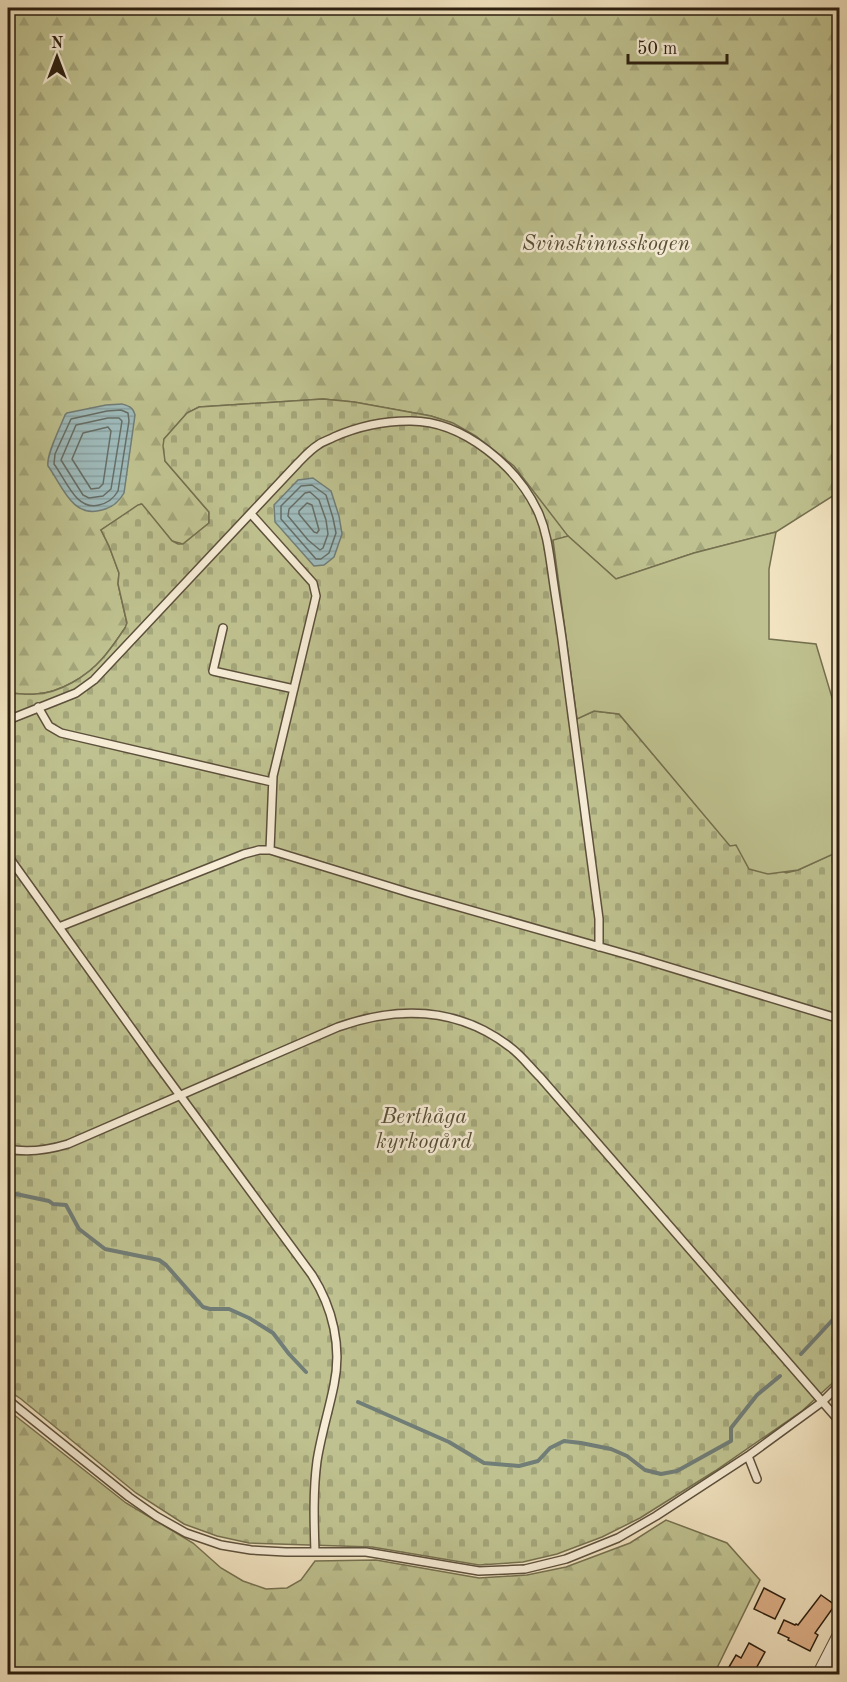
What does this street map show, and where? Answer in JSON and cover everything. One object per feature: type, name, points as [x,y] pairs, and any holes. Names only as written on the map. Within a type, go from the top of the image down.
[{"type":"street","points":[[820,1674],[840,1635]]},
{"type":"lane","points":[[8,720],[76,693],[94,680],[298,463],[320,443],[354,428],[375,424],[419,421],[434,423],[452,430],[507,468],[525,488],[540,517],[547,541],[568,686],[598,919],[599,947]]},
{"type":"lane","points":[[251,514],[313,583],[316,596],[272,783],[270,850]]},
{"type":"lane","points":[[223,628],[213,671],[294,689]]},
{"type":"lane","points":[[38,707],[49,726],[61,733],[272,783]]},
{"type":"lane","points":[[59,927],[244,854],[270,850],[840,1019]]},
{"type":"lane","points":[[8,856],[312,1275],[325,1299],[336,1339],[336,1366],[316,1475],[315,1552]]},
{"type":"lane","points":[[8,1149],[29,1151],[61,1146],[182,1096],[338,1027],[380,1015],[402,1013],[427,1014],[454,1020],[481,1029],[510,1046],[540,1077],[840,1422]]},
{"type":"lane","points":[[8,1400],[129,1497],[186,1533],[221,1545],[251,1550],[366,1552],[479,1571],[525,1569],[568,1558],[618,1538],[748,1456],[822,1402],[840,1384]]},
{"type":"lane","points":[[748,1456],[757,1479]]},
{"type":"green space","name":"Svinskinnsskogen","points":[[8,8],[839,8],[839,492],[776,532],[694,553],[616,579],[568,536],[553,540],[452,423],[431,416],[354,402],[323,399],[199,407],[187,413],[164,439],[165,461],[209,512],[209,523],[183,544],[172,541],[141,504],[101,530],[119,573],[118,584],[127,624],[125,628],[102,659],[89,672],[63,687],[45,693],[8,693]]},
{"type":"green space","name":"Berthåga kyrkogård","points":[[323,399],[354,402],[431,416],[453,423],[476,436],[514,466],[568,536],[553,541],[577,719],[594,711],[619,714],[730,845],[735,845],[786,873],[798,870],[839,851],[839,1377],[802,1411],[715,1471],[640,1518],[602,1537],[557,1554],[523,1562],[479,1565],[372,1547],[249,1543],[217,1536],[184,1524],[136,1493],[8,1390],[8,693],[45,693],[72,683],[89,672],[102,659],[125,628],[127,623],[118,584],[119,573],[101,530],[142,504],[172,541],[178,544],[183,544],[209,523],[209,512],[165,461],[164,439],[187,413],[199,407]]},
{"type":"green space","points":[[776,532],[769,569],[769,639],[816,644],[839,721],[840,851],[798,870],[768,874],[749,869],[736,845],[730,846],[619,714],[594,711],[577,719],[553,540],[568,536],[616,579],[694,553]]},
{"type":"green space","points":[[8,1410],[126,1503],[193,1543],[221,1568],[243,1581],[266,1589],[287,1588],[301,1580],[315,1561],[376,1560],[479,1578],[527,1575],[566,1567],[630,1543],[666,1520],[727,1543],[760,1580],[714,1674],[8,1674]]},
{"type":"water","points":[[122,404],[130,407],[135,415],[124,493],[117,502],[105,509],[83,510],[75,505],[63,491],[48,466],[51,448],[67,413]]},
{"type":"water","points":[[313,478],[331,491],[342,534],[334,557],[324,565],[314,566],[275,522],[274,505],[298,480]]},
{"type":"building","points":[[764,1588],[785,1599],[775,1619],[754,1609]]},
{"type":"building","points":[[821,1595],[835,1605],[815,1633],[818,1635],[810,1651],[778,1633],[784,1620],[798,1625]]},
{"type":"building","points":[[749,1643],[765,1652],[753,1674],[743,1674],[729,1667],[736,1655],[741,1658]]},
{"type":"waterway","points":[[8,1195],[16,1194],[49,1201],[53,1204],[66,1205],[79,1229],[105,1249],[159,1260],[203,1307],[229,1309],[273,1333],[306,1372]]},
{"type":"waterway","points":[[801,1354],[840,1312]]},
{"type":"waterway","points":[[358,1402],[449,1442],[484,1463],[519,1466],[538,1461],[550,1448],[564,1441],[611,1449],[627,1456],[645,1470],[661,1474],[677,1471],[731,1441],[731,1428],[757,1395],[780,1376]]}]
